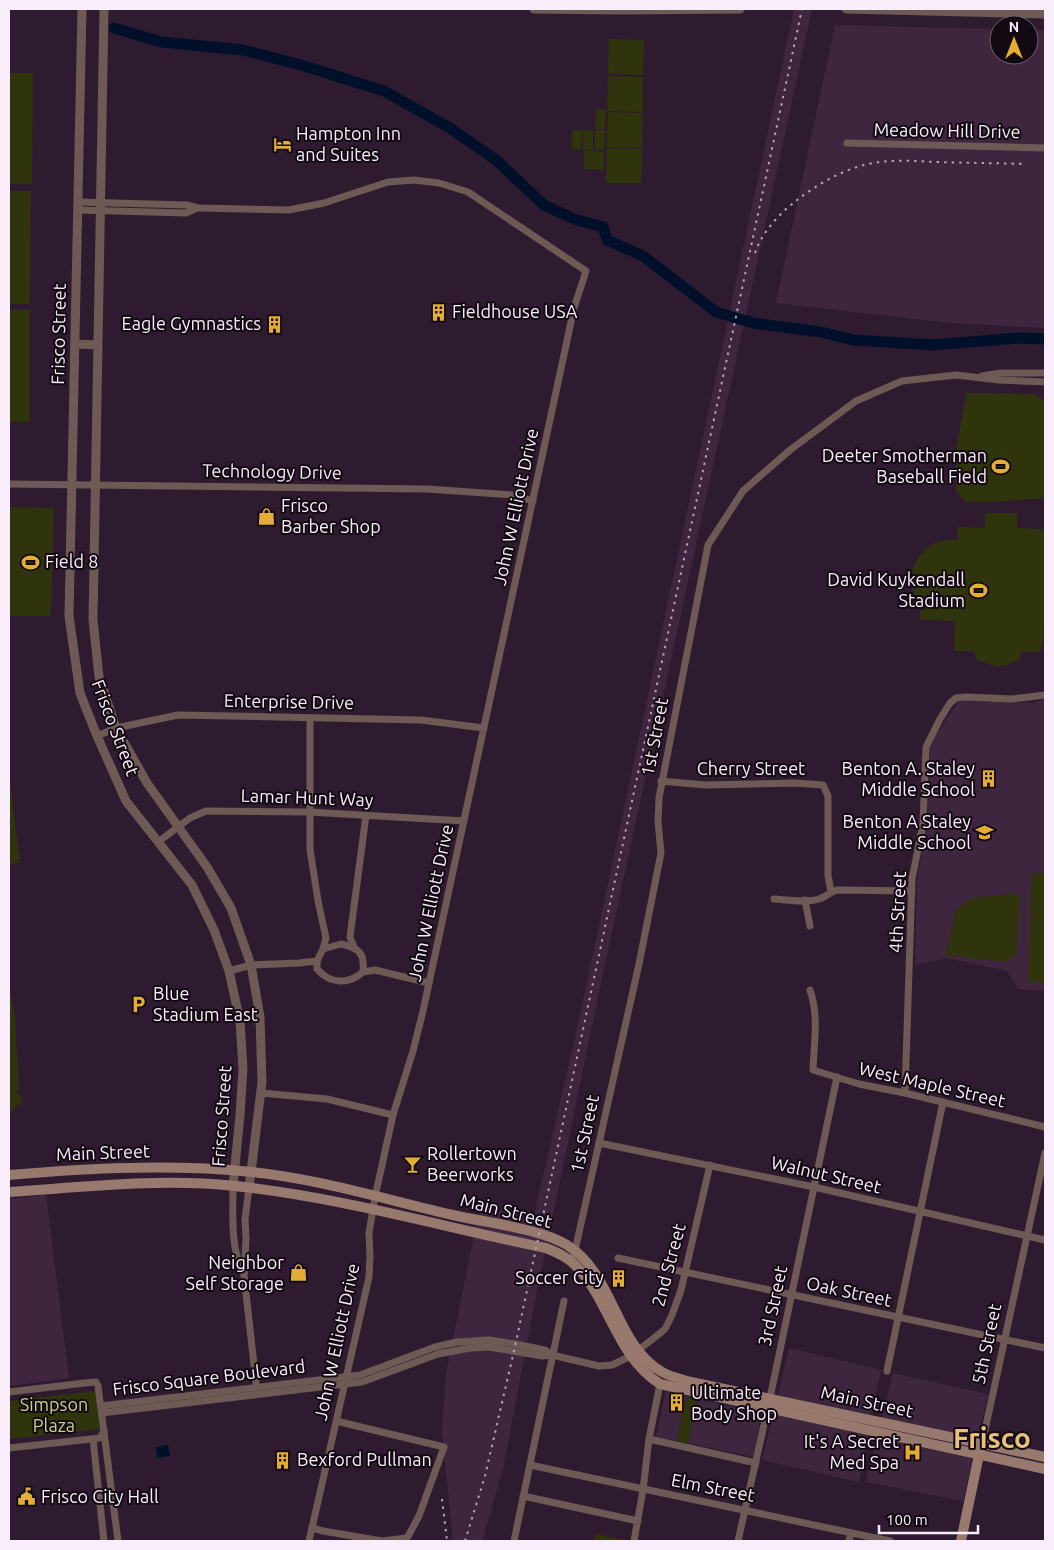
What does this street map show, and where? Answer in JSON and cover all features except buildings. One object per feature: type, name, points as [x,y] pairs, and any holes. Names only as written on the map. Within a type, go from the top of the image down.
[{"type":"main road","name":"Main Street","points":[[9,1175],[130,1167],[252,1172],[306,1180],[539,1234],[562,1243],[575,1251],[591,1267],[630,1338],[635,1353],[661,1372],[690,1382],[769,1403],[979,1455],[1045,1469]]},
{"type":"main road","name":"Main Street","points":[[9,1192],[156,1183],[234,1186],[304,1196],[546,1248],[561,1254],[573,1263],[595,1293],[646,1372],[660,1384],[769,1403],[1045,1457]]},
{"type":"main road","name":"5th Street","points":[[961,1541],[982,1444]]},
{"type":"street","name":"Frisco Street","points":[[82,9],[69,616],[80,693],[126,801],[192,886],[214,930],[229,971],[240,1021],[243,1069],[232,1216],[238,1263],[244,1275]]},
{"type":"street","name":"Frisco Street","points":[[104,9],[93,620],[99,677],[116,728],[147,783],[206,867],[231,908],[251,966],[260,1016],[262,1082],[245,1219],[244,1275],[257,1392]]},
{"type":"street","points":[[534,9],[740,9]]},
{"type":"street","points":[[846,9],[1045,14]]},
{"type":"street","name":"Meadow Hill Drive","points":[[847,144],[1045,148]]},
{"type":"street","name":"John W Elliott Drive","points":[[100,206],[186,212],[198,208],[288,210],[324,203],[388,182],[414,180],[439,183],[468,192],[586,271],[574,308],[429,983],[413,1051],[393,1114],[369,1233],[369,1277],[344,1381],[310,1541]]},
{"type":"street","points":[[78,206],[100,206]]},
{"type":"street","points":[[75,344],[97,345]]},
{"type":"street","name":"1st Street","points":[[976,376],[1000,372],[1045,373]]},
{"type":"street","name":"1st Street","points":[[573,1263],[639,964],[661,854],[658,821],[661,781],[708,546],[742,491],[797,444],[856,401],[902,381],[956,375],[999,380],[1045,382]]},
{"type":"street","name":"Technology Drive","points":[[9,484],[427,489],[513,495],[533,501]]},
{"type":"street","name":"4th Street","points":[[905,1093],[912,879],[923,824],[926,747],[931,734],[950,703],[956,698],[1012,699],[1045,695]]},
{"type":"street","name":"Enterprise Drive","points":[[97,736],[116,728],[178,715],[421,720],[484,728]]},
{"type":"street","points":[[310,718],[310,850],[326,938],[317,961],[317,969]]},
{"type":"street","name":"Cherry Street","points":[[661,781],[705,785],[795,783],[823,785],[828,796],[828,876],[831,892]]},
{"type":"street","name":"Lamar Hunt Way","points":[[158,842],[190,818],[206,811],[310,812],[464,821]]},
{"type":"street","points":[[363,972],[364,962],[350,937],[366,815]]},
{"type":"street","points":[[774,899],[815,900],[826,897],[831,892],[852,889],[912,891]]},
{"type":"street","points":[[805,900],[810,926]]},
{"type":"street","points":[[323,949],[341,944],[350,937]]},
{"type":"street","points":[[326,938],[333,946]]},
{"type":"street","points":[[341,944],[354,947]]},
{"type":"street","points":[[229,971],[251,966],[299,964],[317,961]]},
{"type":"street","points":[[364,962],[375,970],[429,983]]},
{"type":"street","points":[[299,964],[317,969],[322,975],[340,982],[356,978],[363,972],[375,970]]},
{"type":"street","name":"West Maple Street","points":[[810,990],[816,1020],[812,1070],[858,1084],[905,1093],[1045,1127]]},
{"type":"street","name":"3rd Street","points":[[738,1541],[769,1403],[837,1077]]},
{"type":"street","points":[[261,1093],[327,1099],[393,1114]]},
{"type":"street","points":[[887,1372],[943,1102]]},
{"type":"street","name":"Walnut Street","points":[[599,1143],[814,1187],[1045,1240]]},
{"type":"street","name":"5th Street","points":[[982,1444],[1045,1153]]},
{"type":"street","name":"2nd Street","points":[[635,1353],[665,1329],[672,1315],[710,1165]]},
{"type":"street","name":"Oak Street","points":[[618,1258],[1045,1348]]},
{"type":"street","points":[[514,1541],[564,1301]]},
{"type":"street","name":"Frisco Square Boulevard","points":[[9,1392],[96,1382],[101,1409],[344,1381],[362,1382],[438,1354],[455,1350],[489,1347],[542,1356],[552,1355],[603,1367],[612,1366],[635,1353]]},
{"type":"street","points":[[634,1541],[644,1490],[650,1439],[660,1384]]},
{"type":"street","points":[[101,1409],[118,1541]]},
{"type":"street","points":[[312,1528],[382,1541],[407,1538],[419,1516],[444,1447],[336,1421]]},
{"type":"street","points":[[9,1448],[100,1438],[104,1431]]},
{"type":"street","points":[[92,1439],[104,1541]]},
{"type":"street","points":[[650,1439],[756,1463]]},
{"type":"street","name":"Elm Street","points":[[530,1465],[890,1541]]},
{"type":"street","points":[[523,1496],[638,1521]]},
{"type":"street","points":[[102,1516],[114,1514]]},
{"type":"street","points":[[849,1541],[851,1533]]},
{"type":"shaded area","points":[[794,9],[812,9],[602,978],[535,1301],[503,1469],[482,1541],[453,1541],[442,1431],[446,1373],[480,1207],[534,1216],[580,1015]]},
{"type":"shaded area","points":[[835,25],[989,29],[989,65],[1039,65],[1039,30],[1045,30],[1045,328],[950,323],[776,303]]},
{"type":"shaded area","name":"Benton A Staley Middle School","points":[[1045,699],[1045,991],[1018,989],[1007,971],[947,958],[915,965],[917,881],[928,815],[930,744],[959,701],[1033,703]]},
{"type":"shaded area","points":[[46,1195],[69,1378],[9,1386],[9,1199]]},
{"type":"shaded area","points":[[789,1348],[881,1370],[870,1415],[778,1395]]},
{"type":"shaded area","points":[[893,1373],[988,1394],[979,1434],[972,1437],[882,1418]]},
{"type":"shaded area","points":[[666,1390],[687,1396],[677,1441],[656,1437]]},
{"type":"shaded area","points":[[698,1399],[762,1413],[753,1457],[688,1443]]},
{"type":"shaded area","points":[[776,1414],[863,1433],[868,1438],[859,1482],[762,1460],[773,1416]]},
{"type":"shaded area","points":[[880,1437],[969,1457],[972,1461],[963,1501],[866,1482],[876,1440]]},
{"type":"green space","points":[[609,39],[644,40],[643,75],[608,74]]},
{"type":"green space","points":[[9,73],[33,73],[32,184],[9,184]]},
{"type":"green space","points":[[608,76],[643,77],[643,112],[607,111]]},
{"type":"green space","points":[[596,109],[606,109],[605,129],[595,129]]},
{"type":"green space","points":[[608,112],[643,113],[642,148],[607,147]]},
{"type":"green space","points":[[572,130],[582,130],[581,150],[571,149]]},
{"type":"green space","points":[[583,130],[593,130],[593,150],[583,150]]},
{"type":"green space","points":[[595,130],[605,130],[604,150],[595,150]]},
{"type":"green space","points":[[607,148],[642,149],[641,183],[606,183]]},
{"type":"green space","points":[[584,151],[604,152],[604,170],[584,169]]},
{"type":"green space","points":[[9,191],[31,191],[30,304],[9,304]]},
{"type":"green space","points":[[9,310],[30,310],[30,422],[9,422]]},
{"type":"green space","name":"Deeter Smotherman Baseball Field","points":[[966,393],[1036,394],[1045,403],[1045,498],[966,502],[956,491],[957,446]]},
{"type":"green space","name":"Field 8","points":[[9,507],[54,508],[51,616],[9,616]]},
{"type":"green space","name":"David Kuykendall Stadium","points":[[985,513],[1017,513],[1017,528],[1044,529],[1045,622],[1041,652],[1021,652],[1019,661],[1010,662],[1010,664],[998,667],[977,660],[974,651],[954,651],[955,621],[920,620],[920,611],[925,610],[918,602],[912,583],[915,563],[928,547],[945,540],[958,540],[958,527],[985,528]]},
{"type":"green space","points":[[9,774],[20,863],[9,864]]},
{"type":"green space","points":[[1032,873],[1045,873],[1045,983],[1028,982]]},
{"type":"green space","points":[[1010,894],[1020,895],[1016,956],[1006,962],[945,955],[956,911],[971,898]]},
{"type":"green space","points":[[9,985],[15,1017],[19,1090],[16,1092],[23,1099],[11,1112],[9,1110]]},
{"type":"green space","name":"Simpson Plaza","points":[[96,1391],[101,1429],[9,1439],[9,1401]]},
{"type":"green space","points":[[687,1396],[698,1399],[688,1443],[677,1441]]},
{"type":"green space","points":[[595,1534],[628,1541],[594,1541]]},
{"type":"water","points":[[168,1445],[170,1456],[157,1458],[156,1447]]},
{"type":"waterway","points":[[114,28],[161,42],[243,50],[301,65],[384,91],[450,128],[496,160],[544,205],[574,219],[603,227],[607,240],[643,256],[716,312],[753,323],[821,332],[853,340],[934,345],[1019,338],[1045,339]]},
{"type":"railway","points":[[465,1541],[485,1476],[514,1351],[802,9]]},
{"type":"railway","points":[[755,253],[767,230],[791,205],[822,183],[858,167],[885,161],[1026,164]]},
{"type":"railway","points":[[442,1499],[447,1541]]},
{"type":"place","name":"Hampton Inn and Suites","points":[[282,144]]},
{"type":"place","name":"Fieldhouse USA","points":[[438,312]]},
{"type":"place","name":"Eagle Gymnastics","points":[[275,324]]},
{"type":"place","name":"Deeter Smotherman Baseball Field","points":[[1001,466]]},
{"type":"place","name":"Frisco Barber Shop","points":[[267,516]]},
{"type":"place","name":"Field 8","points":[[31,562]]},
{"type":"place","name":"David Kuykendall Stadium","points":[[979,590]]},
{"type":"place","name":"Benton A. Staley Middle School","points":[[989,779]]},
{"type":"place","name":"Benton A Staley Middle School","points":[[985,832]]},
{"type":"place","name":"Blue Stadium East","points":[[139,1004]]},
{"type":"place","name":"Rollertown Beerworks","points":[[413,1164]]},
{"type":"place","name":"Neighbor Self Storage","points":[[298,1273]]},
{"type":"place","name":"Soccer City","points":[[618,1278]]},
{"type":"place","name":"Ultimate Body Shop","points":[[677,1403]]},
{"type":"place","name":"It's A Secret Med Spa","points":[[913,1452]]},
{"type":"place","name":"Bexford Pullman","points":[[283,1460]]},
{"type":"place","name":"Frisco City Hall","points":[[27,1497]]},
{"type":"district","name":"Frisco","points":[[992,1438]]}]
